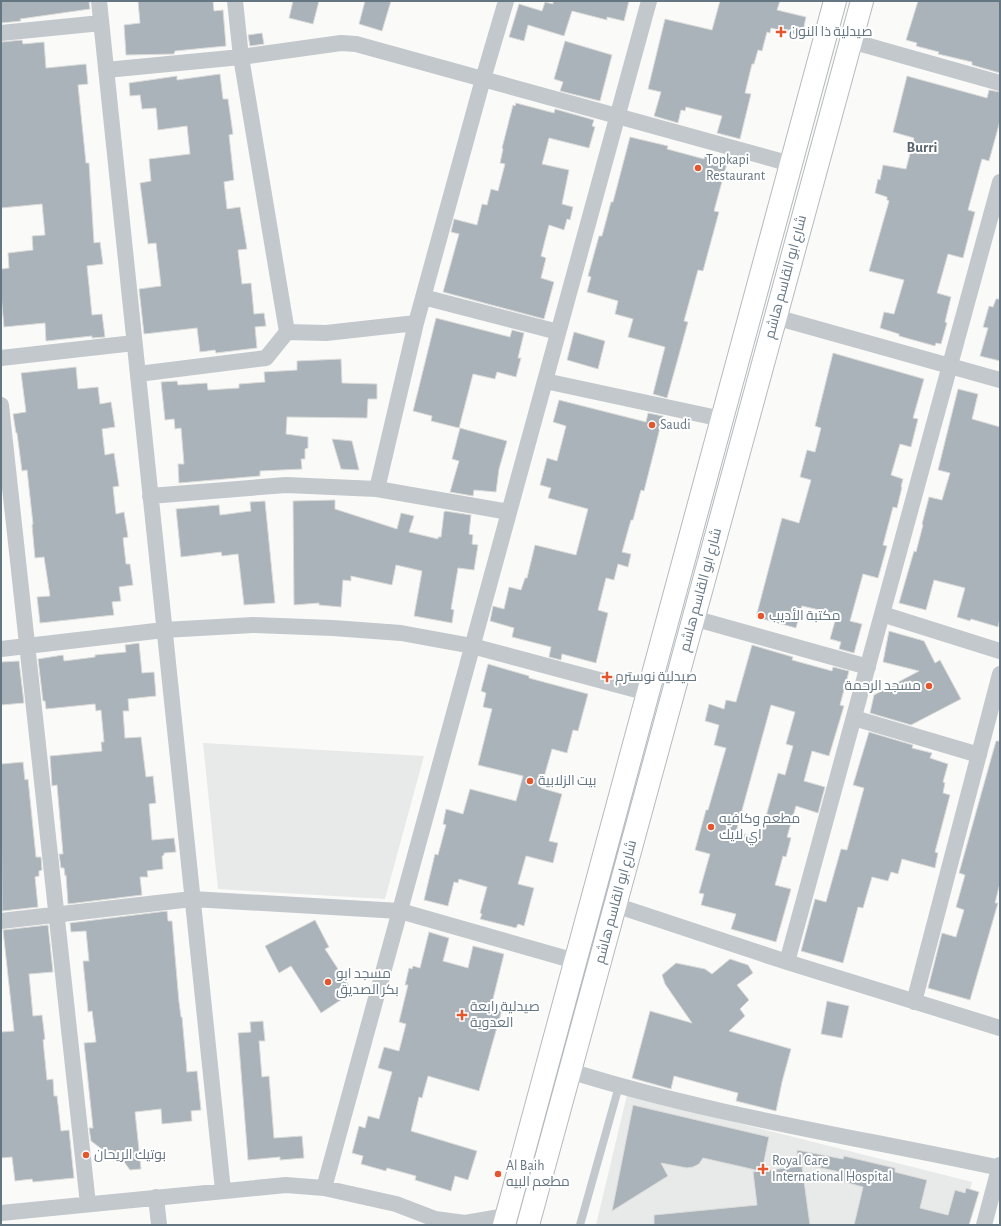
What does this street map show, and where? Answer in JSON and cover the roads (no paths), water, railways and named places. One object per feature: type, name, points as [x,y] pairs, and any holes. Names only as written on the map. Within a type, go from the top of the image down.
[{"type":"main road","name":"شارع ابو القاسم هاشم","points":[[505,1220],[836,1]]},
{"type":"main road","name":"شارع ابو القاسم هاشم","points":[[528,1225],[862,1]]},
{"type":"street","points":[[99,1],[222,1190]]},
{"type":"street","points":[[138,374],[266,358],[287,332],[241,58],[236,1]]},
{"type":"street","points":[[377,489],[416,323],[506,1]]},
{"type":"street","points":[[324,1188],[649,1]]},
{"type":"street","points":[[1,33],[101,23]]},
{"type":"street","points":[[851,41],[1000,83]]},
{"type":"street","points":[[106,70],[241,58],[341,43],[356,44],[791,164]]},
{"type":"street","points":[[787,962],[1000,182]]},
{"type":"street","points":[[423,297],[558,332]]},
{"type":"street","points":[[776,316],[1000,380]]},
{"type":"street","points":[[287,332],[326,333],[416,323]]},
{"type":"street","points":[[1,358],[134,343]]},
{"type":"street","points":[[545,381],[722,419]]},
{"type":"street","points":[[1,405],[88,1204]]},
{"type":"street","points":[[150,496],[286,486],[377,489],[509,512]]},
{"type":"street","points":[[882,614],[1000,651]]},
{"type":"street","points":[[693,618],[868,667]]},
{"type":"street","points":[[1,649],[164,630],[253,625],[333,628],[401,633],[472,646],[648,693]]},
{"type":"street","points":[[914,1002],[979,755],[997,698],[1000,674]]},
{"type":"street","points":[[854,718],[979,755]]},
{"type":"street","points":[[1,921],[192,900],[400,911],[575,961]]},
{"type":"street","points":[[615,905],[787,962],[1000,1028]]},
{"type":"street","points":[[570,1071],[619,1086],[785,1126],[1000,1167],[984,1225]]},
{"type":"street","points":[[1,1213],[222,1190],[286,1185],[324,1188],[396,1204],[435,1219],[465,1223],[505,1220]]},
{"type":"street","points":[[156,1197],[159,1225]]},
{"type":"lane","points":[[580,1225],[619,1086]]},
{"type":"place","name":"صيدلية ذا النون","points":[[781,32]]},
{"type":"place","name":"Topkapi Restaurant","points":[[698,168]]},
{"type":"place","name":"Saudi","points":[[652,425]]},
{"type":"place","name":"مكتبة الأديب","points":[[761,616]]},
{"type":"place","name":"صيدلية نوسترم","points":[[607,677]]},
{"type":"place","name":"مسجد الرحمة","points":[[929,686]]},
{"type":"place","name":"بيت الزلابية","points":[[530,781]]},
{"type":"place","name":"مطعم وكافيه اي لايك","points":[[711,827]]},
{"type":"place","name":"مسجد ابو بكر الصديق","points":[[328,982]]},
{"type":"place","name":"صيدلية رابعة العدوية","points":[[462,1015]]},
{"type":"place","name":"بوتيك الريحان","points":[[86,1155]]},
{"type":"place","name":"Royal Care International Hospital","points":[[763,1169]]},
{"type":"place","name":"Al Baih مطعم البيه","points":[[498,1174]]},
{"type":"district","name":"Burri","points":[[922,147]]}]
